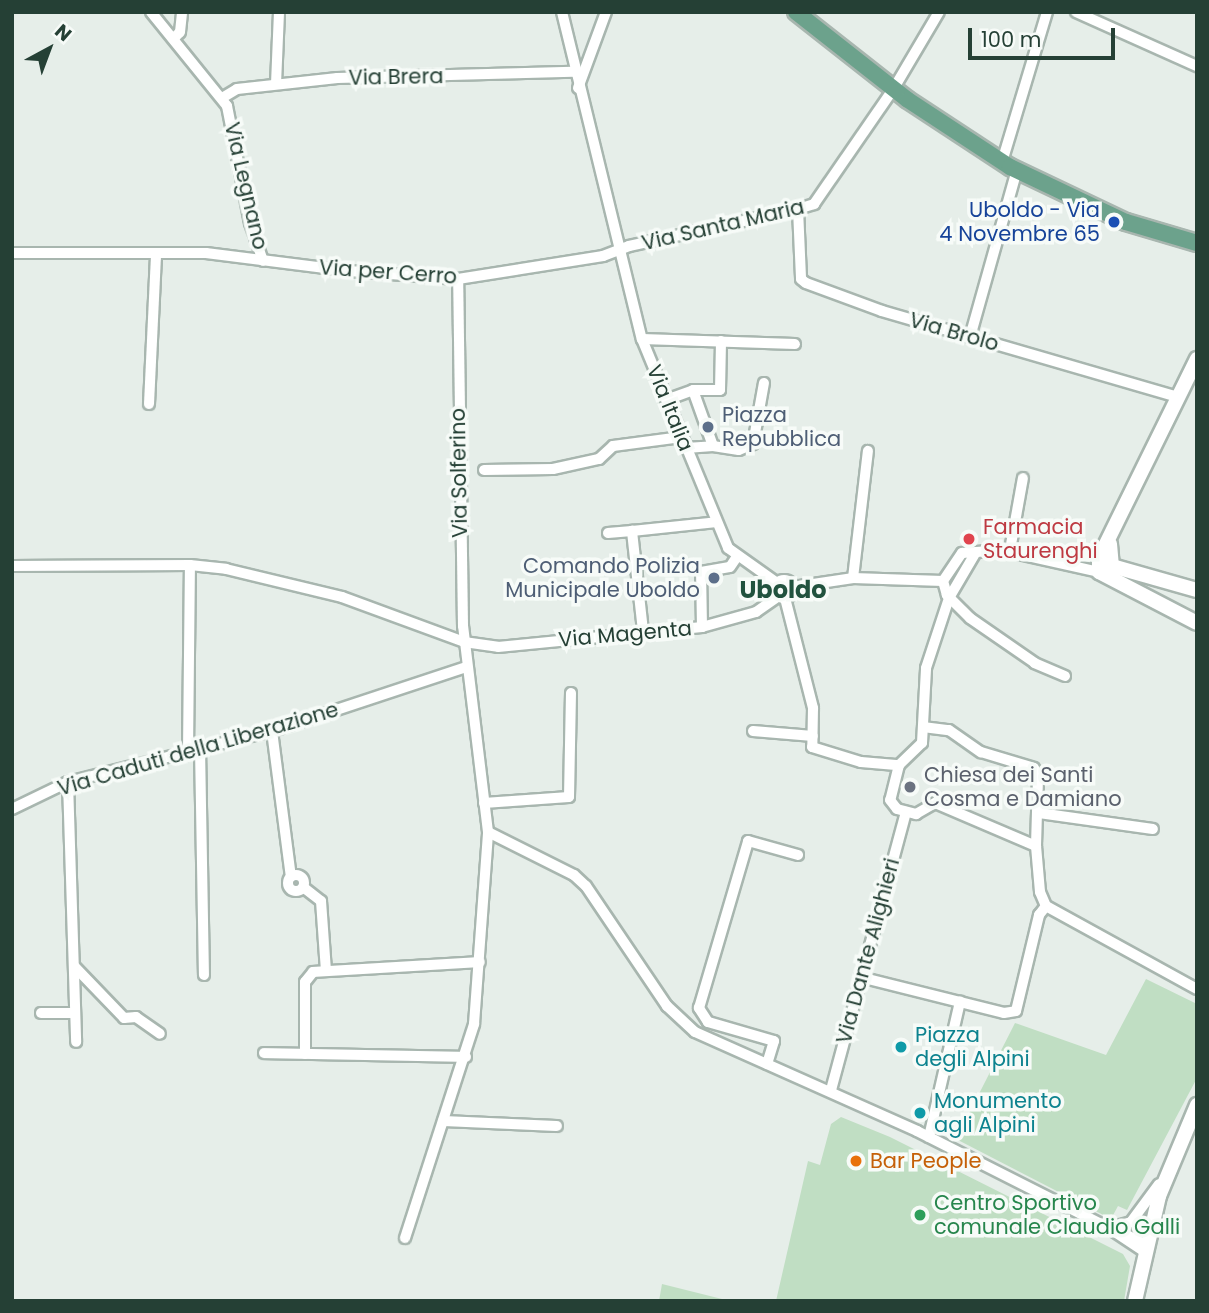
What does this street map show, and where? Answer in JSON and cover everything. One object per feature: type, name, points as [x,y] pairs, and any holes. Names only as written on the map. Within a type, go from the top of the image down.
[{"type":"main road","points":[[796,12],[894,88],[1002,162],[1126,222],[1197,243]]},
{"type":"street","name":"Via Legnano","points":[[151,12],[222,98],[231,118],[250,223],[263,261]]},
{"type":"street","points":[[174,38],[180,32],[182,12]]},
{"type":"street","points":[[276,84],[279,12]]},
{"type":"street","name":"Via Italia","points":[[562,12],[573,72],[642,339],[681,437],[736,558]]},
{"type":"street","points":[[578,88],[606,12]]},
{"type":"street","name":"Via Santa Maria","points":[[619,251],[814,204],[894,88],[939,12]]},
{"type":"street","points":[[1002,162],[1047,12]]},
{"type":"street","points":[[1076,12],[1197,66]]},
{"type":"street","name":"Via Brera","points":[[222,98],[237,89],[276,84],[573,72]]},
{"type":"street","points":[[970,337],[1017,170]]},
{"type":"street","name":"Via Brolo","points":[[798,209],[801,279],[806,283],[970,337],[1178,397]]},
{"type":"street","name":"Via per Cerro","points":[[12,253],[206,253],[263,261],[458,279],[619,251]]},
{"type":"street","points":[[149,404],[156,253]]},
{"type":"street","name":"Via Solferino","points":[[405,1238],[466,1057],[480,962],[488,832],[464,642],[458,517],[458,279]]},
{"type":"street","points":[[642,339],[795,344]]},
{"type":"street","points":[[666,400],[693,390],[720,390],[721,341]]},
{"type":"street","points":[[1099,572],[1099,558],[1110,542],[1197,359]]},
{"type":"street","points":[[686,448],[713,446],[739,450],[753,444],[764,383]]},
{"type":"street","points":[[693,390],[713,446]]},
{"type":"street","points":[[485,470],[553,469],[599,459],[613,446],[681,437]]},
{"type":"street","points":[[853,578],[868,451]]},
{"type":"street","points":[[1010,550],[1023,478]]},
{"type":"street","points":[[608,533],[718,522]]},
{"type":"street","points":[[632,531],[643,631]]},
{"type":"street","points":[[1110,542],[1109,564],[1119,570],[1191,588]]},
{"type":"street","points":[[943,581],[959,555],[1010,550],[1099,572],[1194,618]]},
{"type":"street","points":[[976,552],[949,598],[926,668],[920,748],[899,765],[890,800],[906,812],[919,813],[935,803],[1036,846]]},
{"type":"street","points":[[702,627],[701,572],[730,567],[736,558],[777,583],[806,669],[812,747],[827,755],[899,765]]},
{"type":"street","points":[[188,751],[190,565]]},
{"type":"street","name":"Via Magenta","points":[[12,566],[190,565],[342,597],[464,642],[498,646],[702,627],[756,612],[782,597]]},
{"type":"street","points":[[1099,572],[1119,570]]},
{"type":"street","points":[[782,597],[793,587],[853,578],[943,581]]},
{"type":"street","points":[[777,583],[788,580],[793,587]]},
{"type":"street","points":[[943,581],[949,598],[992,635],[1065,676]]},
{"type":"street","points":[[1173,609],[1175,595],[1191,588]]},
{"type":"street","name":"Via Caduti della Liberazione","points":[[12,809],[68,782],[272,731],[466,667]]},
{"type":"street","points":[[484,803],[569,797],[571,693]]},
{"type":"street","points":[[923,727],[949,730],[981,752],[1034,768],[1039,813],[1036,846],[1040,892],[1046,906],[1197,989]]},
{"type":"street","points":[[272,731],[291,877],[301,877],[303,887],[321,901],[326,970]]},
{"type":"street","points":[[752,732],[813,736]]},
{"type":"street","points":[[200,748],[204,975]]},
{"type":"street","points":[[68,782],[76,1042]]},
{"type":"street","name":"Via Dante Alighieri","points":[[831,1090],[859,977],[906,812]]},
{"type":"street","points":[[1039,813],[1153,829]]},
{"type":"street","points":[[488,832],[574,875],[597,898],[673,1012],[715,1043],[831,1090],[1109,1227],[1133,1235],[1146,1248]]},
{"type":"street","points":[[768,1064],[774,1041],[708,1022],[699,1008],[748,841],[798,855]]},
{"type":"street","points":[[859,977],[1004,1013],[1020,1007],[1039,915],[1046,906]]},
{"type":"street","points":[[305,1054],[305,982],[313,972],[480,962]]},
{"type":"street","points":[[74,966],[124,1018],[135,1017],[160,1034]]},
{"type":"street","points":[[929,1137],[960,1002]]},
{"type":"street","points":[[41,1013],[74,1013]]},
{"type":"street","points":[[264,1053],[466,1057]]},
{"type":"street","points":[[1135,1301],[1167,1171],[1197,1105]]},
{"type":"street","points":[[443,1122],[557,1126]]},
{"type":"street","points":[[1109,1227],[1131,1222],[1167,1171]]},
{"type":"green space","points":[[1146,979],[1197,1004],[1197,1078],[1127,1210],[1118,1206],[1111,1219],[956,1139],[1015,1023],[1106,1055]]},
{"type":"green space","name":"Centro Sportivo comunale Claudio Galli","points":[[841,1117],[890,1137],[1123,1254],[1130,1266],[1124,1301],[776,1301],[808,1161],[820,1165],[831,1124]]},
{"type":"green space","points":[[662,1284],[730,1301],[659,1301]]},
{"type":"place","name":"Uboldo - Via 4 Novembre 65","points":[[1114,222]]},
{"type":"place","name":"Piazza Repubblica","points":[[708,427]]},
{"type":"place","name":"Farmacia Staurenghi","points":[[969,539]]},
{"type":"place","name":"Comando Polizia Municipale Uboldo","points":[[714,578]]},
{"type":"place","name":"Chiesa dei Santi Cosma e Damiano","points":[[910,787]]},
{"type":"place","name":"Piazza degli Alpini","points":[[901,1047]]},
{"type":"place","name":"Monumento agli Alpini","points":[[920,1113]]},
{"type":"place","name":"Bar People","points":[[856,1161]]},
{"type":"place","name":"Centro Sportivo comunale Claudio Galli","points":[[920,1215]]},
{"type":"district","name":"Uboldo","points":[[783,590]]}]
